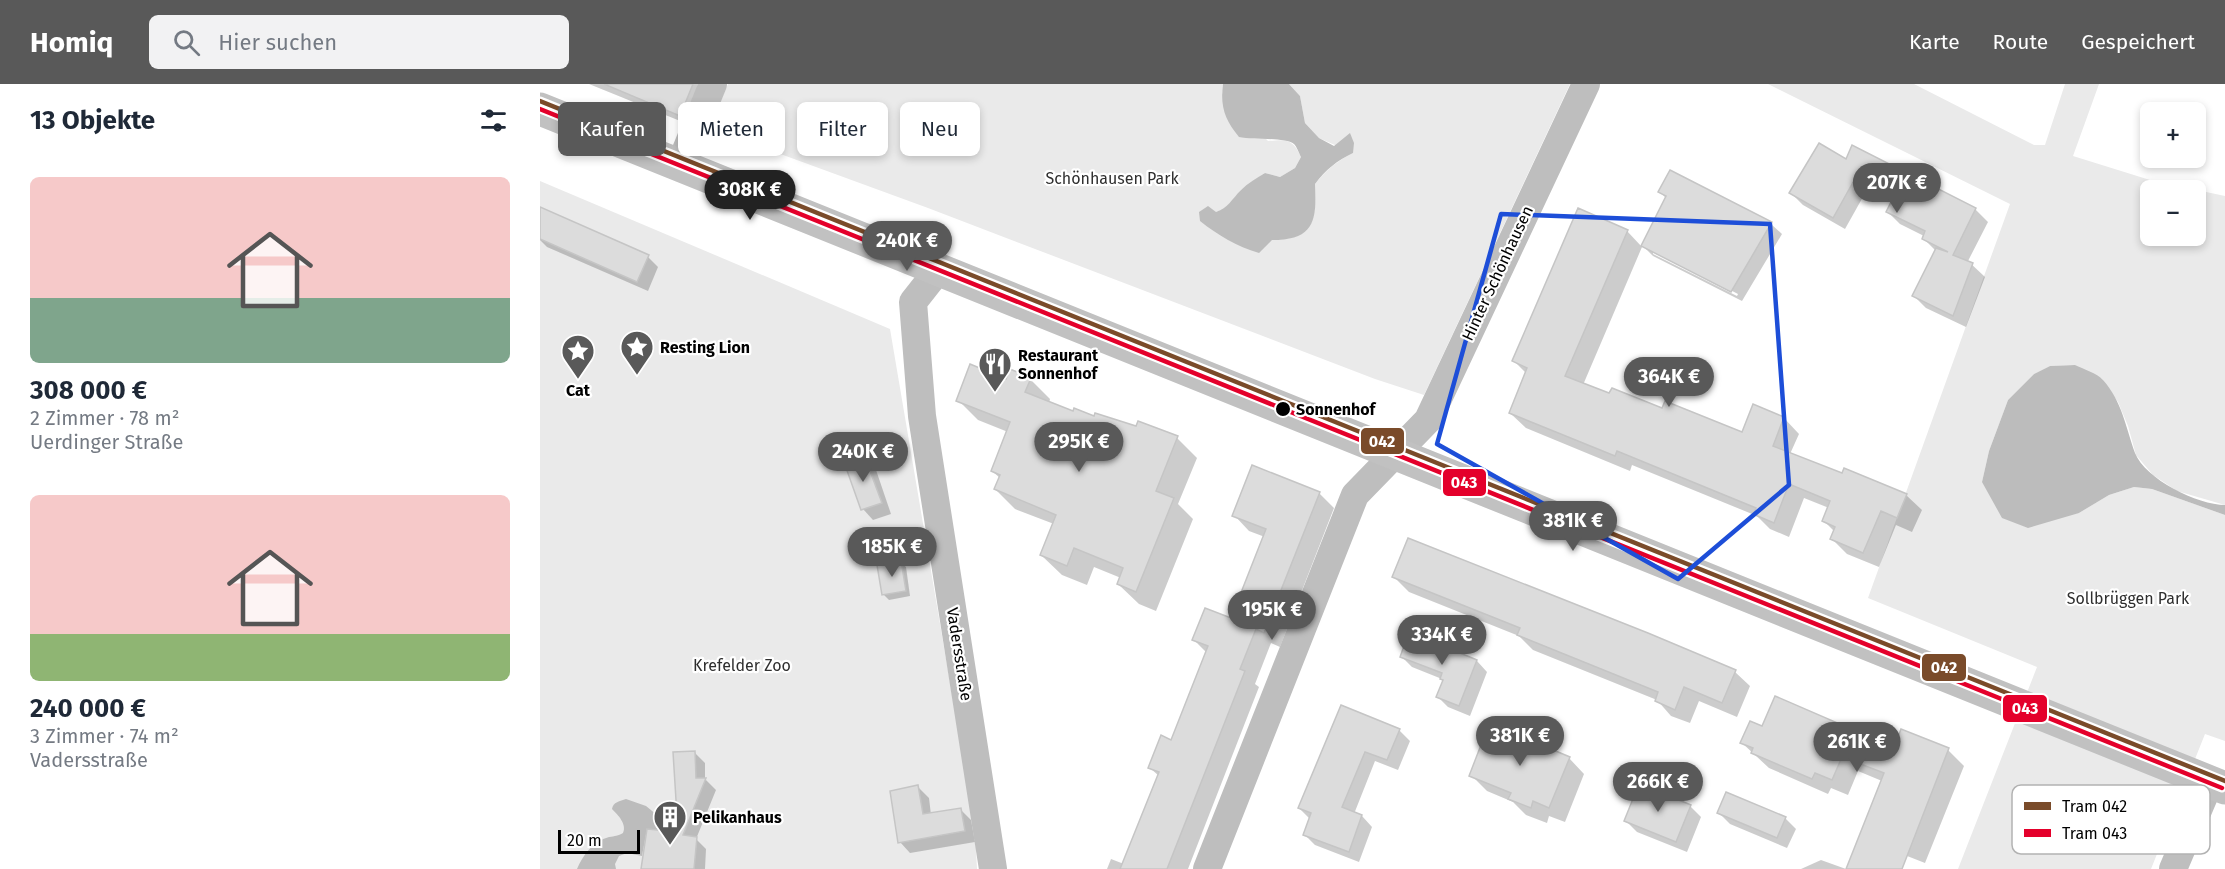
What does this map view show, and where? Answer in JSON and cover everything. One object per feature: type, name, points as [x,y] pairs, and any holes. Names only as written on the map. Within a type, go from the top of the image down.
[{"type":"main road","points":[[540,108],[2218,785]]},
{"type":"street","points":[[680,165],[713,84]]},
{"type":"street","name":"Hinter Schönhausen","points":[[1395,453],[1428,420],[1586,84]]},
{"type":"street","name":"Vadersstraße","points":[[939,269],[913,302],[922,416],[993,869]]},
{"type":"street","points":[[1207,869],[1355,495],[1395,453]]},
{"type":"street","points":[[2210,800],[2218,785]]},
{"type":"street","points":[[2173,869],[2181,854]]},
{"type":"highlighted area","points":[[1501,214],[1770,224],[1789,485],[1678,579],[1437,444]]},
{"type":"green space","name":"Schönhausen Park","points":[[728,84],[1223,84],[1222,93],[1268,141],[1289,142],[1301,157],[1295,168],[1280,177],[1265,173],[1241,190],[1225,209],[1216,212],[1199,212],[1272,240],[1296,236],[1310,226],[1315,208],[1315,184],[1332,166],[1353,153],[1319,138],[1305,123],[1300,96],[1289,84],[1570,84],[1424,395],[1375,379],[785,156],[785,102],[720,102]]},
{"type":"green space","name":"Sollbrüggen Park","points":[[1768,84],[1914,84],[2034,145],[2045,145],[2065,84],[2099,84],[2073,156],[2150,180],[2140,180],[2140,246],[2206,246],[2206,192],[2225,196],[2225,505],[2177,491],[2153,475],[2136,455],[2118,402],[2102,379],[2074,365],[2050,366],[2034,374],[2008,400],[1989,451],[1982,482],[2079,513],[2109,495],[2134,487],[2152,489],[2225,515],[2225,741],[2205,734],[2185,785],[2012,785],[2012,854],[2157,854],[2151,869],[1958,869],[2037,667],[1868,598],[2010,204]]},
{"type":"green space","name":"Krefelder Zoo","points":[[540,181],[890,329],[975,830],[977,869],[540,869]]},
{"type":"shaded area","points":[[1223,84],[1289,84],[1300,96],[1305,123],[1319,138],[1334,146],[1350,133],[1354,143],[1353,153],[1332,166],[1315,184],[1313,218],[1305,232],[1286,239],[1272,240],[1259,253],[1235,244],[1214,231],[1200,221],[1199,212],[1208,206],[1216,212],[1220,210],[1227,206],[1241,190],[1265,173],[1280,177],[1295,168],[1301,157],[1295,145],[1290,142],[1239,137],[1225,113],[1222,100]]},
{"type":"shaded area","points":[[2075,365],[2097,375],[2109,388],[2123,415],[2135,453],[2149,472],[2187,495],[2201,501],[2225,505],[2225,515],[2152,489],[2134,487],[2109,495],[2079,513],[2028,528],[2002,518],[1982,482],[1989,451],[2008,400],[2034,374],[2050,366]]},
{"type":"shaded area","points":[[626,799],[646,806],[668,824],[666,831],[647,829],[642,856],[627,853],[619,856],[615,864],[616,869],[577,869],[593,845],[603,839],[623,833],[623,823],[612,809],[615,803]]},
{"type":"building","points":[[604,84],[693,84],[686,102],[678,102],[678,115],[666,110],[666,102],[647,102]]},
{"type":"building","points":[[1819,143],[1846,159],[1852,145],[1976,208],[1953,255],[1973,263],[1953,316],[1912,296],[1936,248],[1948,252],[1922,239],[1925,231],[1886,212],[1893,198],[1856,177],[1833,218],[1789,193]]},
{"type":"building","points":[[1670,170],[1772,222],[1731,292],[1641,246],[1666,196],[1658,192]]},
{"type":"building","points":[[540,207],[649,255],[637,282],[540,239]]},
{"type":"building","points":[[1578,208],[1628,230],[1565,376],[1609,393],[1612,388],[1662,408],[1665,401],[1742,432],[1753,404],[1784,417],[1773,446],[1842,473],[1844,468],[1907,494],[1897,518],[1881,511],[1863,553],[1830,539],[1835,527],[1822,521],[1830,501],[1789,484],[1774,523],[1753,514],[1756,508],[1617,451],[1615,456],[1509,413],[1527,368],[1512,361]]},
{"type":"building","points":[[970,364],[1006,379],[1010,369],[1031,378],[1025,392],[1073,411],[1074,408],[1094,416],[1095,413],[1136,426],[1138,421],[1178,436],[1156,491],[1174,498],[1136,592],[1117,584],[1123,568],[1074,548],[1067,566],[1040,555],[1056,515],[994,489],[1000,475],[991,471],[1010,422],[956,401]]},
{"type":"building","points":[[864,455],[882,503],[861,510],[844,462]]},
{"type":"building","points":[[1252,465],[1320,492],[1264,633],[1256,629],[1240,669],[1245,671],[1167,869],[1120,869],[1159,772],[1148,768],[1161,735],[1171,740],[1208,646],[1192,640],[1205,608],[1231,618],[1266,529],[1232,516]]},
{"type":"building","points":[[1408,538],[1736,670],[1722,703],[1684,687],[1675,710],[1655,701],[1658,692],[1517,635],[1520,628],[1392,577]]},
{"type":"building","points":[[901,561],[906,591],[882,595],[877,565]]},
{"type":"building","points":[[1409,632],[1477,660],[1459,706],[1436,697],[1443,680],[1440,679],[1442,673],[1400,657]]},
{"type":"building","points":[[1775,696],[1865,735],[1868,726],[1898,737],[1901,729],[1949,748],[1902,869],[1846,869],[1884,773],[1842,757],[1832,780],[1815,773],[1812,779],[1751,753],[1753,748],[1740,743],[1750,721],[1762,726]]},
{"type":"building","points":[[1341,705],[1400,729],[1387,760],[1365,752],[1342,807],[1362,815],[1349,852],[1303,835],[1311,813],[1298,808]]},
{"type":"building","points":[[1512,726],[1536,736],[1534,742],[1570,757],[1549,808],[1533,801],[1531,808],[1508,799],[1511,793],[1469,776],[1486,732],[1506,741]]},
{"type":"building","points":[[695,751],[696,778],[706,778],[683,835],[697,837],[694,869],[641,869],[647,829],[678,832],[673,752]]},
{"type":"building","points":[[1639,784],[1691,805],[1676,842],[1624,821]]},
{"type":"building","points":[[918,785],[923,814],[961,808],[965,831],[898,843],[890,791]]},
{"type":"building","points":[[1726,792],[1786,817],[1777,838],[1717,813]]},
{"type":"tram line","name":"042","points":[[540,101],[2225,781]]},
{"type":"tram line","name":"043","points":[[540,109],[2222,788]]},
{"type":"place","name":"Resting Lion","points":[[637,376]]},
{"type":"place","name":"Cat","points":[[578,380]]},
{"type":"place","name":"Restaurant Sonnenhof","points":[[995,393]]},
{"type":"place","name":"Sonnenhof","points":[[1283,409]]},
{"type":"place","name":"Pelikanhaus","points":[[670,846]]}]
